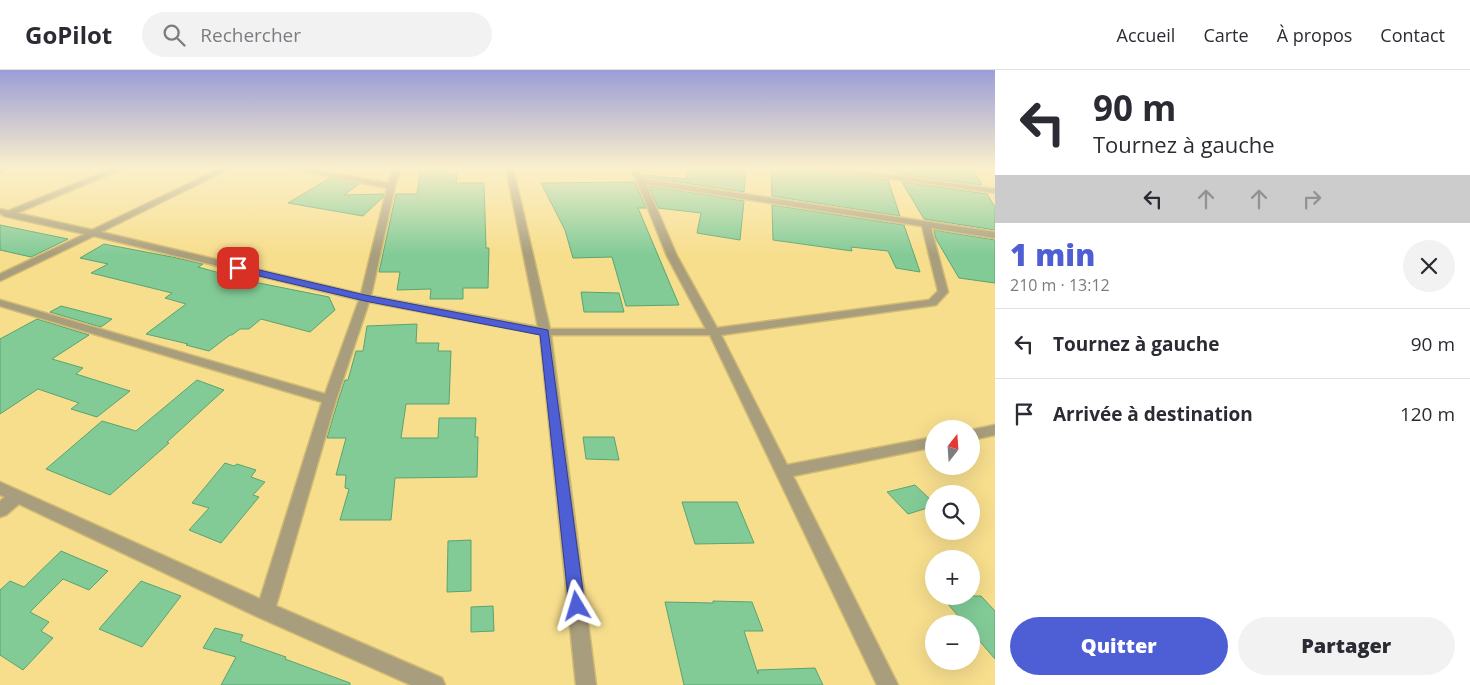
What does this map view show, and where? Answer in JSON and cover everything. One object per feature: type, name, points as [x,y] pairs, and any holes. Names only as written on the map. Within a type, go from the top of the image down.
[{"type":"street","points":[[3,214],[47,197]]},
{"type":"street","points":[[0,278],[168,197]]},
{"type":"street","points":[[265,612],[329,400],[365,298],[389,197]]},
{"type":"street","points":[[515,197],[545,332],[586,685]]},
{"type":"street","points":[[647,197],[672,256],[714,332],[888,685]]},
{"type":"street","points":[[740,197],[995,235]]},
{"type":"street","points":[[3,214],[92,233],[365,298],[545,332],[714,332],[932,303],[943,292],[926,226]]},
{"type":"street","points":[[0,303],[329,400]]},
{"type":"street","points":[[980,433],[995,430]]},
{"type":"street","points":[[783,472],[925,444]]},
{"type":"street","points":[[0,488],[265,612],[435,685]]},
{"type":"street","points":[[0,510],[16,497]]},
{"type":"building","points":[[299,197],[383,197],[363,216],[288,203]]},
{"type":"building","points":[[395,197],[484,197],[486,248],[489,248],[488,288],[463,288],[463,299],[430,299],[431,289],[397,290],[400,272],[379,272]]},
{"type":"building","points":[[548,197],[641,197],[646,208],[638,208],[679,305],[626,306],[612,257],[573,258],[565,230]]},
{"type":"building","points":[[653,197],[717,197],[744,201],[740,240],[697,233],[701,213],[658,208]]},
{"type":"building","points":[[776,197],[894,197],[900,216]]},
{"type":"building","points":[[911,197],[989,197],[995,207],[995,230],[924,219]]},
{"type":"building","points":[[772,205],[904,225],[920,272],[896,268],[888,251],[851,247],[852,251],[773,240]]},
{"type":"building","points":[[0,225],[68,239],[31,257],[0,250]]},
{"type":"building","points":[[934,230],[995,240],[995,283],[959,278],[936,239]]},
{"type":"building","points":[[104,244],[203,264],[198,267],[249,281],[329,297],[335,310],[310,332],[261,319],[249,329],[240,329],[230,335],[209,351],[146,334],[186,304],[165,298],[172,293],[91,273],[108,264],[80,258]]},
{"type":"building","points":[[581,292],[619,293],[624,312],[584,312]]},
{"type":"building","points":[[61,306],[112,319],[101,327],[50,312]]},
{"type":"building","points":[[37,319],[89,335],[52,359],[83,368],[76,374],[130,391],[97,417],[71,409],[79,403],[38,389],[0,414],[0,339]]},
{"type":"building","points":[[417,324],[416,343],[439,343],[438,351],[451,351],[449,404],[406,404],[401,438],[438,438],[439,418],[476,418],[475,437],[478,437],[477,477],[395,478],[391,520],[340,520],[349,489],[345,488],[346,475],[336,475],[346,438],[327,438],[345,380],[348,380],[356,351],[363,351],[367,326]]},
{"type":"building","points":[[197,380],[224,390],[167,442],[169,443],[110,495],[46,469],[102,421],[136,431]]},
{"type":"building","points":[[583,437],[614,437],[619,460],[586,459]]},
{"type":"building","points":[[225,463],[234,466],[237,464],[256,470],[251,477],[265,482],[253,495],[259,497],[221,543],[189,530],[209,508],[192,503]]},
{"type":"building","points":[[915,485],[925,494],[925,509],[908,514],[887,492]]},
{"type":"building","points":[[682,502],[737,502],[754,543],[695,544]]},
{"type":"building","points":[[471,540],[471,591],[447,592],[448,541]]},
{"type":"building","points":[[61,551],[108,571],[89,590],[63,579],[30,612],[49,622],[41,631],[53,638],[23,670],[0,655],[0,590],[10,581],[24,587]]},
{"type":"building","points":[[141,581],[181,596],[142,647],[99,629]]},
{"type":"building","points":[[980,596],[995,611],[995,659],[980,642],[980,615],[957,615],[949,605],[980,605]]},
{"type":"building","points":[[713,601],[752,602],[763,631],[744,631],[758,674],[758,670],[815,668],[823,685],[684,685],[665,602],[713,603]]},
{"type":"building","points":[[493,606],[494,631],[471,632],[471,607]]},
{"type":"building","points":[[215,628],[243,635],[240,641],[286,657],[285,659],[350,683],[350,685],[221,685],[236,657],[203,648]]},
{"type":"route","points":[[238,268],[365,298],[545,332],[577,606]]}]
